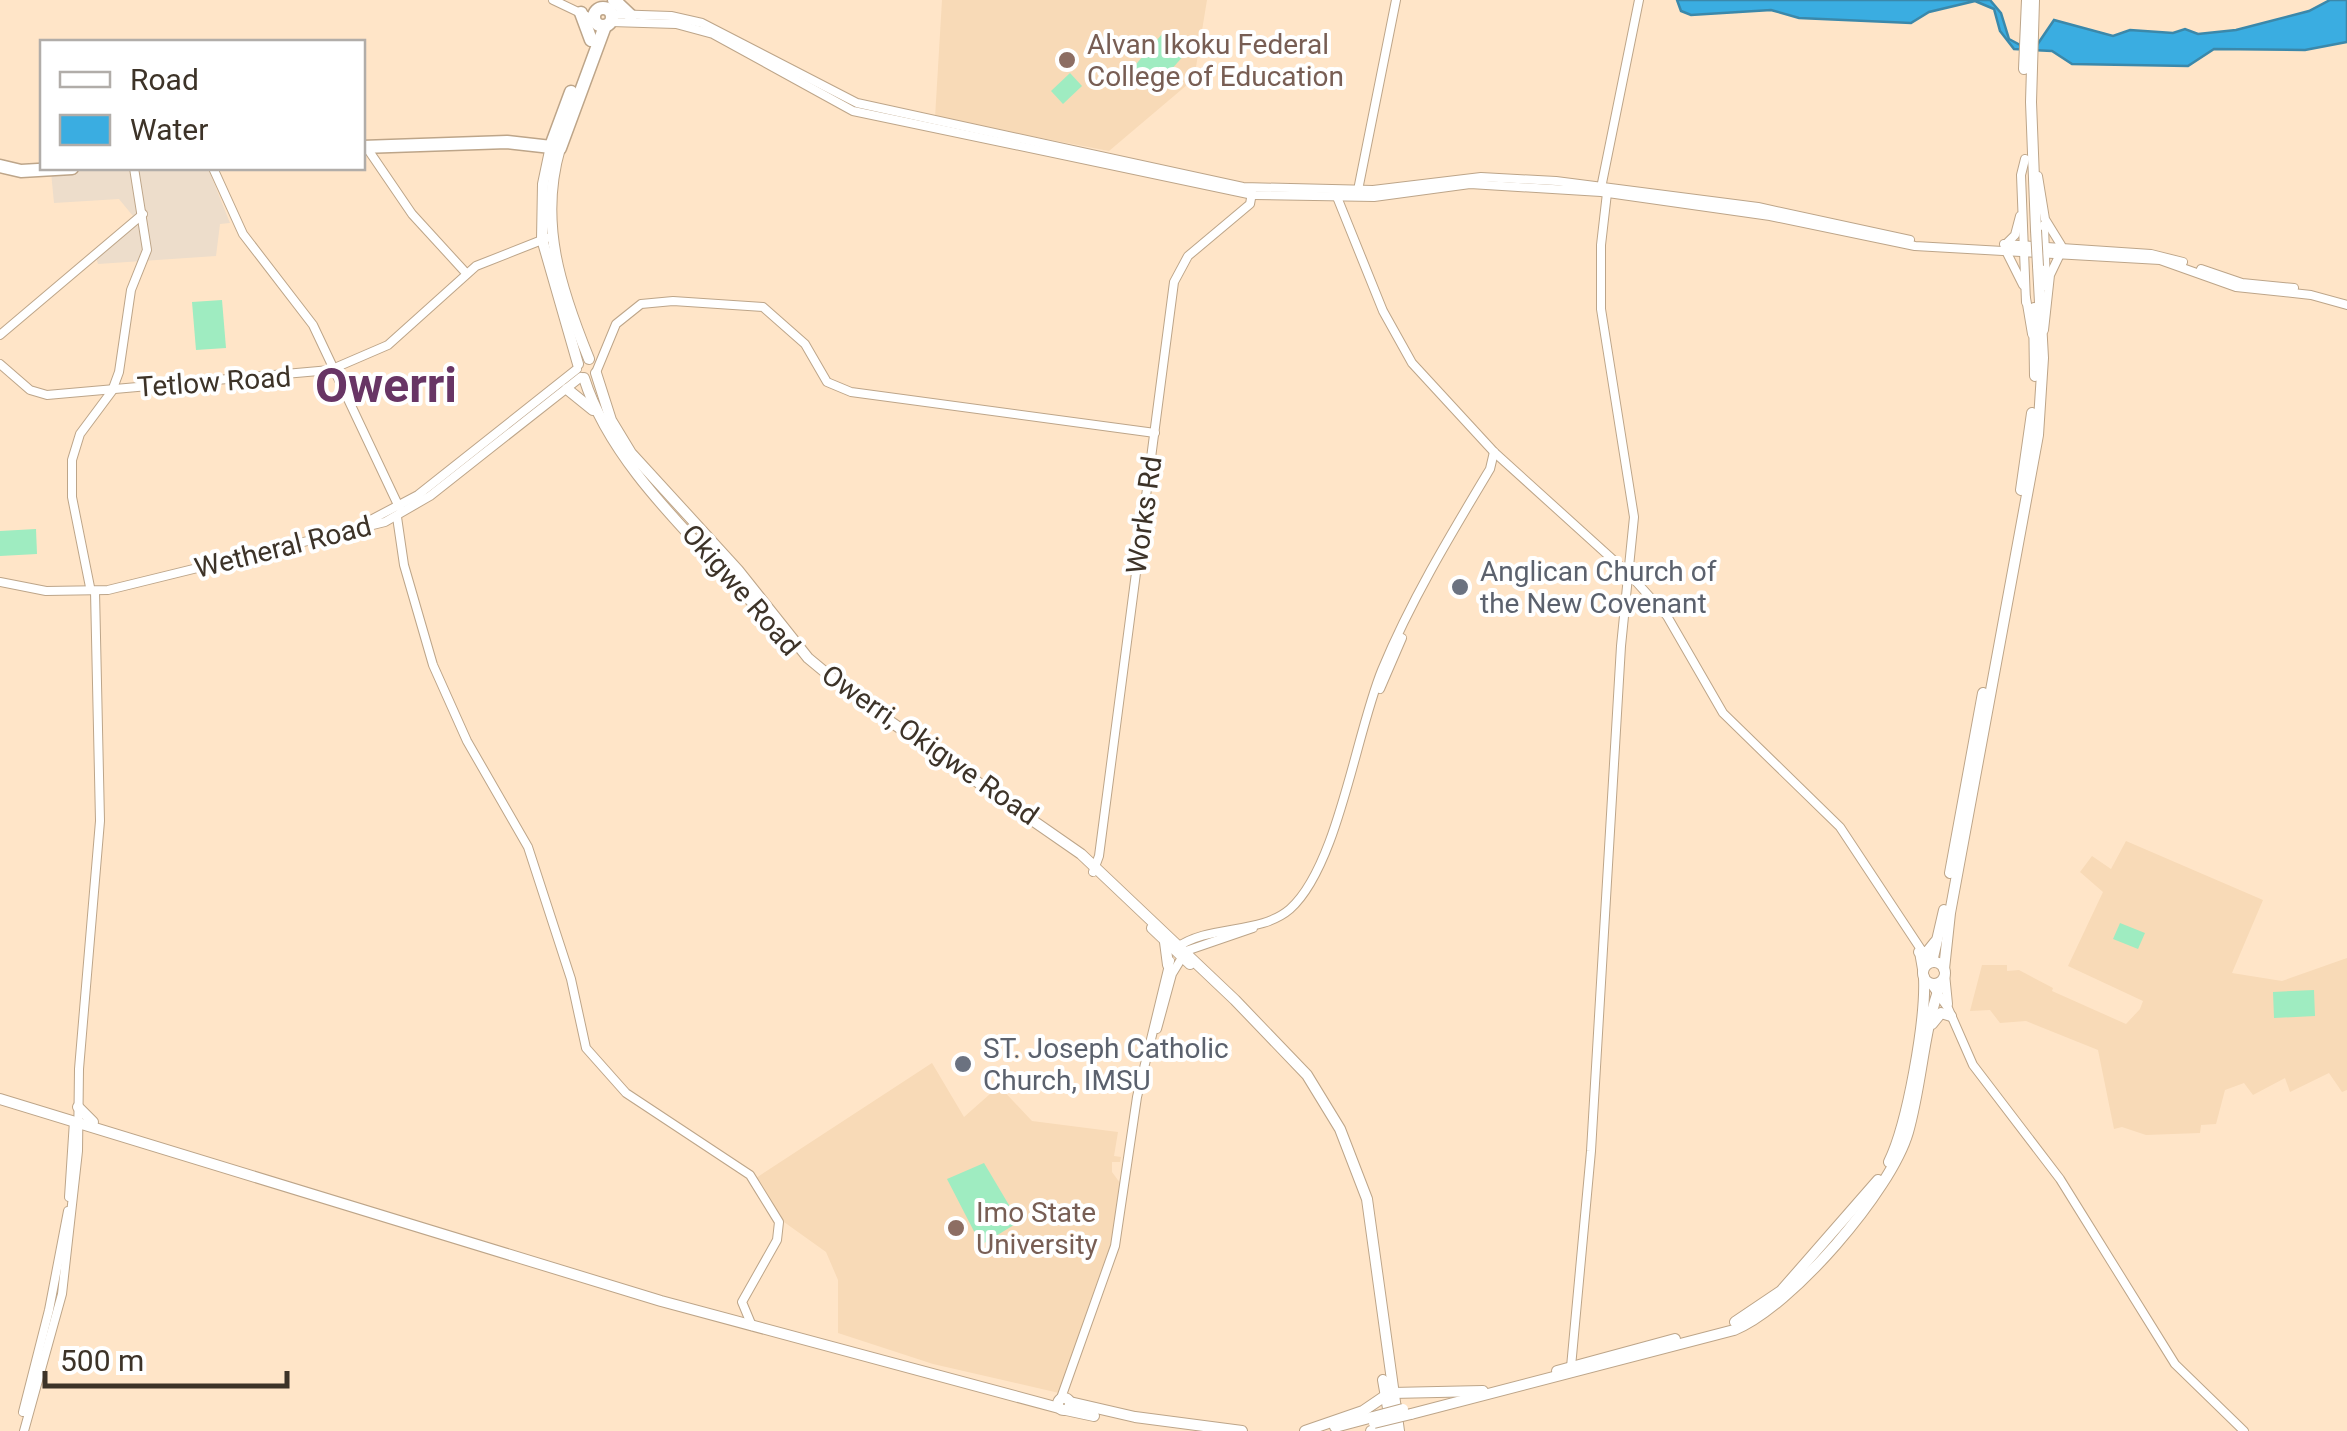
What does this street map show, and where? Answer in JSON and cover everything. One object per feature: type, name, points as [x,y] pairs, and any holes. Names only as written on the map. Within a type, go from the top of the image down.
[{"type":"highway","points":[[602,11],[629,19]]},
{"type":"highway","points":[[365,145],[491,134],[552,143],[595,41],[602,11]]},
{"type":"highway","points":[[595,41],[602,11]]},
{"type":"highway","points":[[595,41],[629,19]]},
{"type":"highway","points":[[0,164],[40,167]]},
{"type":"main road","points":[[1347,1431],[1410,1411],[1624,1357],[1740,1321],[1798,1278],[1879,1178],[1892,1156],[1908,1114],[1927,1034],[2034,461],[2039,341],[2029,156],[2031,0]]},
{"type":"main road","points":[[552,143],[547,240],[587,369],[611,420],[631,453],[738,570],[784,634]]},
{"type":"main road","points":[[1908,1114],[1920,1024],[1935,979],[1931,962],[2028,452],[2039,341]]},
{"type":"main road","name":"Okigwe Road","points":[[587,369],[598,415],[636,474],[784,634],[818,677],[973,781],[1095,870],[1179,946],[1282,1056],[1324,1112],[1361,1201],[1377,1284],[1395,1431]]},
{"type":"main road","points":[[567,389],[598,415]]},
{"type":"main road","points":[[1919,952],[1929,950],[1938,937]]},
{"type":"main road","points":[[1170,970],[1179,946]]},
{"type":"main road","points":[[1170,970],[1194,964]]},
{"type":"main road","points":[[1927,1034],[1938,1015],[1950,1012]]},
{"type":"main road","points":[[0,1097],[77,1116],[189,1160],[685,1305],[1064,1403],[1192,1431]]},
{"type":"main road","points":[[78,1136],[92,1123]]},
{"type":"main road","points":[[1538,1379],[1571,1367],[1624,1357]]},
{"type":"main road","points":[[1306,1431],[1364,1411],[1389,1395],[1481,1394]]},
{"type":"main road","points":[[1318,1431],[1373,1424],[1395,1431],[1409,1422],[1468,1406],[1481,1394]]},
{"type":"main road","points":[[1064,1403],[1242,1431]]},
{"type":"street","points":[[553,0],[602,11]]},
{"type":"street","points":[[563,0],[629,19],[676,24],[714,34],[852,111],[1252,192],[1392,196],[1456,182]]},
{"type":"street","points":[[1358,190],[1396,0]]},
{"type":"street","points":[[1571,1367],[1604,978],[1621,646],[1631,576],[1634,506],[1602,308],[1600,189],[1637,0]]},
{"type":"street","points":[[379,162],[385,144]]},
{"type":"street","points":[[365,147],[412,214],[466,273]]},
{"type":"street","points":[[2005,246],[2015,235],[2029,156]]},
{"type":"street","points":[[2029,156],[2048,228],[2061,249],[2048,290],[2039,341]]},
{"type":"street","points":[[37,1371],[62,1294],[78,1136],[75,1068],[93,909],[98,785],[90,590],[74,511],[72,460],[80,434],[112,390],[131,290],[147,250],[134,170]]},
{"type":"street","points":[[214,170],[243,234],[313,324],[398,512],[404,565],[434,665],[467,741],[528,848],[571,979],[586,1048],[626,1093],[750,1175],[779,1222],[777,1240],[742,1302],[753,1323]]},
{"type":"street","points":[[1252,192],[1358,190],[1456,182],[1600,189],[1762,211],[1897,244],[2045,248],[2160,260],[2236,287],[2311,294],[2347,302]]},
{"type":"street","name":"Works Rd","points":[[1095,870],[1177,272],[1188,256],[1250,204],[1252,192]]},
{"type":"street","points":[[1337,197],[1404,353],[1494,452],[1631,576],[1681,636],[1733,725],[1840,827],[1935,979],[1973,1065],[2060,1178],[2174,1364],[2244,1431]]},
{"type":"street","points":[[2022,202],[2026,302]]},
{"type":"street","points":[[2042,206],[2048,290]]},
{"type":"street","points":[[0,335],[143,214]]},
{"type":"street","name":"Tetlow Road","points":[[0,364],[38,394],[112,390],[194,379],[315,374],[388,345],[466,273],[518,247],[547,240]]},
{"type":"street","points":[[2005,246],[2022,278],[2039,341]]},
{"type":"street","points":[[587,369],[622,316],[648,302],[763,307],[805,344],[828,382],[851,392],[1155,433]]},
{"type":"street","name":"Wetheral Road","points":[[0,580],[46,591],[90,590],[354,532],[398,512],[567,389],[587,369]]},
{"type":"street","name":"Wetheral Road","points":[[398,512],[587,369]]},
{"type":"street","points":[[1064,1403],[1117,1237],[1137,1096],[1179,946],[1294,912],[1317,876],[1386,673],[1428,582],[1494,467],[1494,452]]},
{"type":"street","points":[[1919,952],[1931,962]]},
{"type":"street","points":[[1935,979],[1950,1012]]},
{"type":"street","points":[[22,1431],[61,1256],[77,1116]]},
{"type":"shaded area","name":"Alvan Ikoku Federal College of Education","points":[[942,0],[1207,0],[1194,79],[1109,151],[935,118]]},
{"type":"shaded area","points":[[209,170],[230,223],[220,224],[216,256],[98,264],[94,251],[133,216],[119,199],[54,203],[51,172]]},
{"type":"shaded area","points":[[2126,841],[2263,900],[2232,973],[2282,981],[2347,958],[2347,1090],[2342,1092],[2329,1073],[2290,1092],[2285,1078],[2253,1095],[2244,1083],[2225,1090],[2216,1124],[2201,1125],[2200,1133],[2146,1135],[2122,1127],[2114,1129],[2098,1050],[2026,1021],[2000,1023],[1990,1010],[1970,1011],[1982,965],[2007,965],[2007,971],[2019,970],[2053,988],[2052,991],[2126,1024],[2140,1009],[2143,1001],[2068,966],[2103,892],[2080,872],[2092,856],[2111,869]]},
{"type":"shaded area","name":"Imo State University","points":[[932,1063],[964,1117],[999,1086],[1032,1121],[1118,1132],[1114,1156],[1121,1157],[1120,1162],[1112,1162],[1112,1172],[1123,1187],[1116,1235],[1059,1393],[933,1364],[838,1333],[838,1280],[826,1252],[784,1222],[756,1178]]},
{"type":"green space","points":[[1163,33],[1186,53],[1153,90],[1131,70]]},
{"type":"green space","points":[[1070,73],[1082,86],[1063,104],[1051,91]]},
{"type":"green space","points":[[222,300],[226,348],[196,350],[192,302]]},
{"type":"green space","points":[[36,529],[37,554],[0,556],[0,531]]},
{"type":"green space","points":[[2120,923],[2145,933],[2138,949],[2113,939]]},
{"type":"green space","points":[[2314,990],[2315,1016],[2274,1018],[2273,992]]},
{"type":"green space","points":[[984,1163],[1019,1222],[981,1245],[947,1179]]},
{"type":"water","points":[[1677,0],[1990,0],[2001,13],[2009,39],[2022,46],[2037,45],[2054,20],[2113,36],[2130,30],[2173,33],[2185,29],[2198,34],[2236,30],[2309,11],[2330,0],[2347,0],[2347,42],[2305,50],[2214,49],[2188,66],[2072,64],[2052,51],[2014,49],[2000,31],[1994,9],[1975,1],[1929,12],[1911,23],[1799,18],[1771,10],[1691,15],[1681,11]]},
{"type":"place","name":"Alvan Ikoku Federal College of Education","points":[[1067,60]]},
{"type":"place","name":"Anglican Church of the New Covenant","points":[[1460,587]]},
{"type":"place","name":"ST. Joseph Catholic Church, IMSU","points":[[963,1064]]},
{"type":"place","name":"Imo State University","points":[[956,1228]]},
{"type":"district","name":"Owerri","points":[[386,385]]}]
